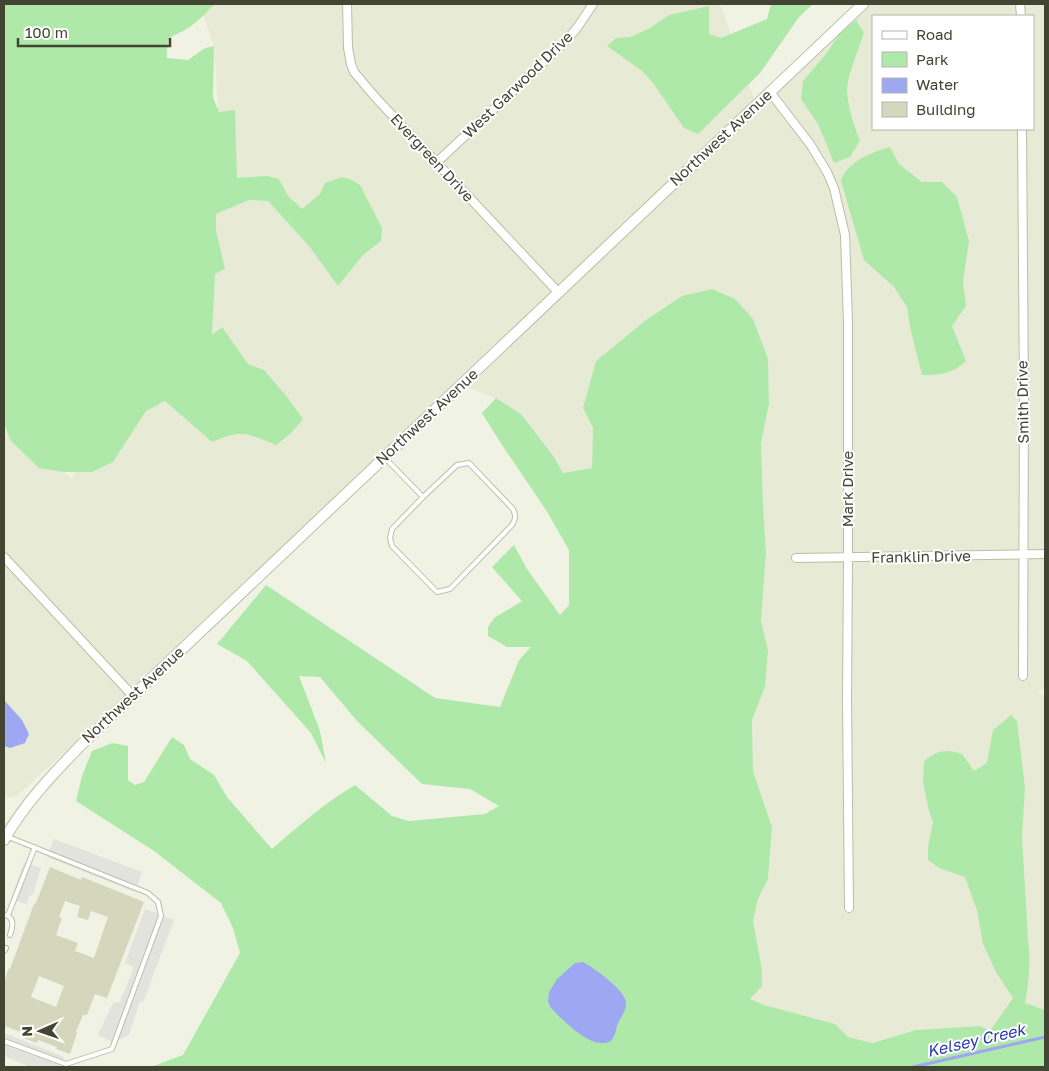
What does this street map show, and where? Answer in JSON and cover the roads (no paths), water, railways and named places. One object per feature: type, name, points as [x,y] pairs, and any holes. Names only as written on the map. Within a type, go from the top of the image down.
[{"type":"street","name":"Evergreen Drive","points":[[347,4],[348,48],[354,72],[376,98],[558,292]]},
{"type":"street","name":"West Garwood Drive","points":[[437,162],[562,45],[578,28],[593,4]]},
{"type":"street","name":"Northwest Avenue","points":[[6,833],[58,769],[133,696],[863,4]]},
{"type":"street","name":"Mark Drive","points":[[770,92],[810,144],[827,172],[834,188],[845,235],[848,322],[846,699],[849,908]]},
{"type":"street","name":"Smith Drive","points":[[1022,130],[1023,676]]},
{"type":"street","name":"Franklin Drive","points":[[796,558],[1045,554]]},
{"type":"street","points":[[4,557],[133,696]]},
{"type":"lane","points":[[384,457],[423,497]]},
{"type":"lane","points":[[468,462],[513,509],[516,516],[512,525],[450,589],[443,592],[437,592],[392,546],[390,538],[392,529],[423,497],[457,465],[468,462]]},
{"type":"lane","points":[[4,1041],[66,1064],[112,1049],[161,916],[158,902],[148,893],[35,847],[6,833]]},
{"type":"lane","points":[[10,935],[13,923],[6,915],[35,847]]},
{"type":"water","points":[[4,700],[22,720],[29,734],[25,743],[10,748],[4,746]]},
{"type":"water","points":[[583,962],[609,980],[622,993],[625,999],[626,1004],[623,1015],[609,1042],[594,1042],[586,1038],[562,1019],[548,1002],[549,992],[557,979],[575,963]]},
{"type":"waterway","name":"Kelsey Creek","points":[[913,1067],[1045,1037]]}]
